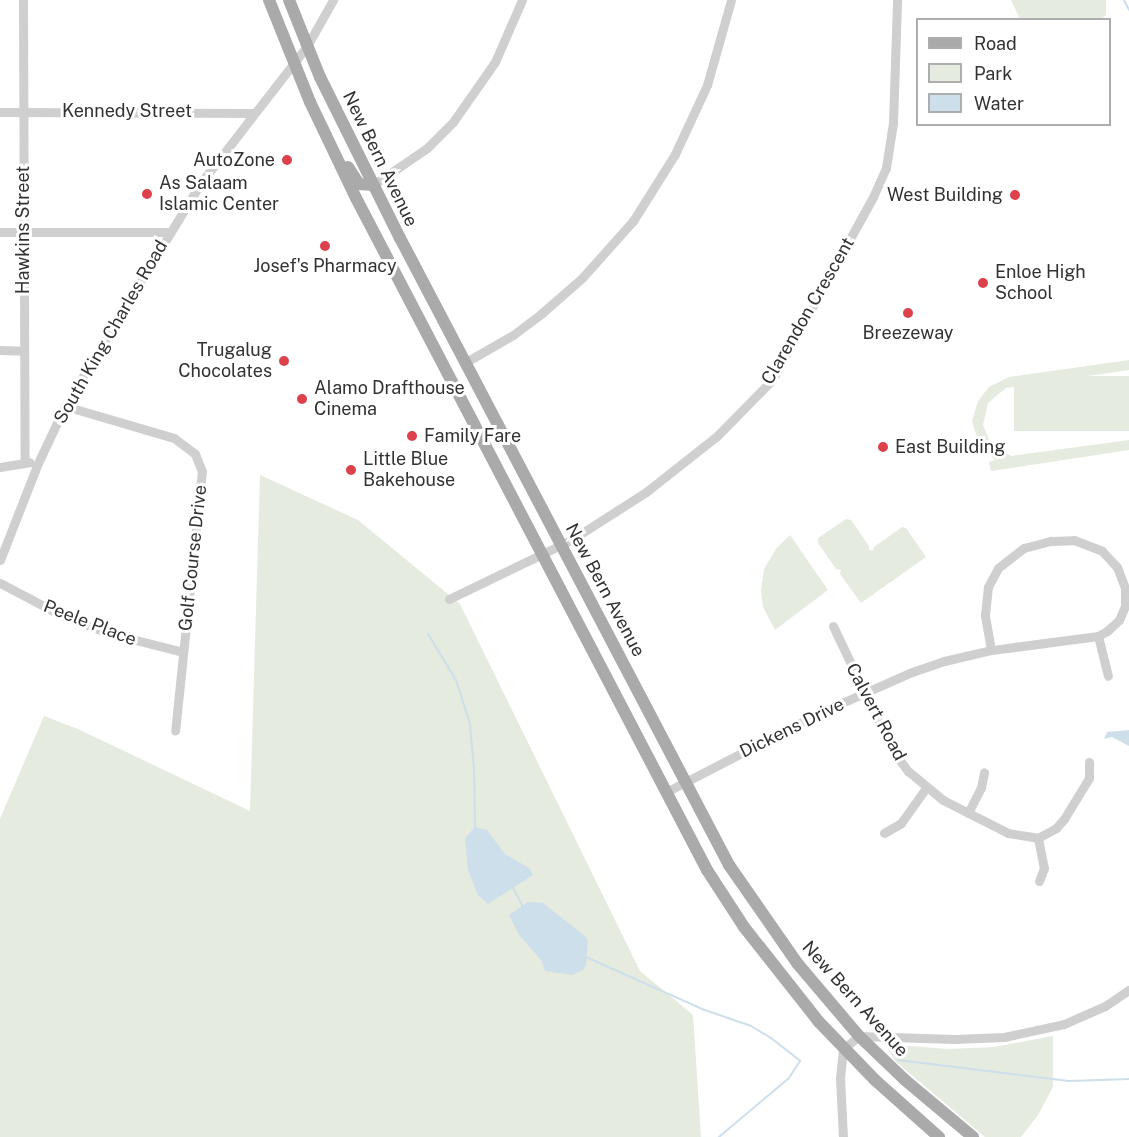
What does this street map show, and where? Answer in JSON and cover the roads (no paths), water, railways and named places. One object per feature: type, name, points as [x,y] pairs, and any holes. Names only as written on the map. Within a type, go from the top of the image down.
[{"type":"main road","name":"New Bern Avenue","points":[[269,0],[293,62],[356,198],[707,870],[744,927],[790,988],[843,1049],[939,1137]]},
{"type":"main road","name":"New Bern Avenue","points":[[289,0],[307,46],[373,185],[729,865],[767,923],[819,990],[859,1036],[887,1065],[973,1137]]},
{"type":"main road","points":[[325,134],[359,184],[373,185]]},
{"type":"main road","points":[[356,198],[367,198],[372,201],[415,266]]},
{"type":"main road","points":[[417,314],[449,358],[461,363],[466,362]]},
{"type":"main road","points":[[450,376],[466,380],[494,424],[503,433]]},
{"type":"street","name":"Hawkins Street","points":[[23,0],[25,461]]},
{"type":"street","name":"South King Charles Road","points":[[0,560],[38,463],[65,406],[170,232],[216,161],[307,46],[333,0]]},
{"type":"street","points":[[373,185],[427,148],[453,122],[495,62],[522,0]]},
{"type":"street","points":[[466,362],[513,335],[542,314],[582,278],[633,221],[675,154],[707,85],[731,0]]},
{"type":"street","name":"Clarendon Crescent","points":[[449,600],[561,545],[622,508],[672,473],[730,423],[776,374],[873,197],[886,168],[893,123],[897,0]]},
{"type":"street","name":"Kennedy Street","points":[[0,112],[254,113]]},
{"type":"street","points":[[0,232],[170,232]]},
{"type":"street","points":[[0,351],[23,351]]},
{"type":"street","name":"Golf Course Drive","points":[[65,406],[174,438],[195,454],[202,471],[175,731]]},
{"type":"street","points":[[0,466],[25,461],[38,463]]},
{"type":"street","points":[[991,650],[984,602],[992,578],[1013,554],[1051,541],[1074,540],[1094,546],[1110,559],[1122,578],[1126,599],[1122,614],[1113,626],[1098,636],[1108,676]]},
{"type":"street","name":"Peele Place","points":[[0,583],[57,613],[98,629],[183,652]]},
{"type":"street","name":"Calvert Road","points":[[833,627],[899,760],[926,788],[1008,833],[1038,838]]},
{"type":"street","name":"Dickens Drive","points":[[666,792],[817,714],[944,661],[991,650],[1098,636]]},
{"type":"street","points":[[1039,881],[1044,868],[1038,838],[1056,828],[1064,819],[1089,778],[1089,762]]},
{"type":"street","points":[[968,813],[981,788],[984,772]]},
{"type":"street","points":[[884,833],[901,823],[926,788]]},
{"type":"street","points":[[843,1137],[840,1078],[843,1049],[859,1036],[955,1039],[1004,1037],[1064,1024],[1098,1009],[1129,990]]},
{"type":"water","points":[[1129,730],[1129,746],[1112,737],[1104,739],[1107,732]]},
{"type":"water","points":[[475,827],[487,830],[505,854],[529,868],[533,875],[488,904],[478,895],[468,870],[465,838]]},
{"type":"water","points":[[528,902],[543,903],[585,936],[588,941],[586,965],[583,970],[572,975],[545,971],[541,960],[519,935],[509,915]]},
{"type":"waterway","points":[[1124,0],[1129,10]]},
{"type":"waterway","points":[[428,634],[456,680],[470,724],[474,769],[475,828]]},
{"type":"waterway","points":[[512,886],[523,907]]},
{"type":"waterway","points":[[586,957],[702,1009],[751,1026],[771,1038],[800,1061],[789,1078],[719,1137]]},
{"type":"waterway","points":[[898,1060],[1069,1081],[1129,1079]]},
{"type":"place","name":"AutoZone","points":[[287,160]]},
{"type":"place","name":"As Salaam Islamic Center","points":[[147,194]]},
{"type":"place","name":"West Building","points":[[1015,195]]},
{"type":"place","name":"Josef's Pharmacy","points":[[325,246]]},
{"type":"place","name":"Enloe High School","points":[[983,283]]},
{"type":"place","name":"Breezeway","points":[[908,313]]},
{"type":"place","name":"Trugalug Chocolates","points":[[284,361]]},
{"type":"place","name":"Alamo Drafthouse Cinema","points":[[302,399]]},
{"type":"place","name":"Family Fare","points":[[412,436]]},
{"type":"place","name":"East Building","points":[[883,447]]},
{"type":"place","name":"Little Blue Bakehouse","points":[[351,470]]}]
